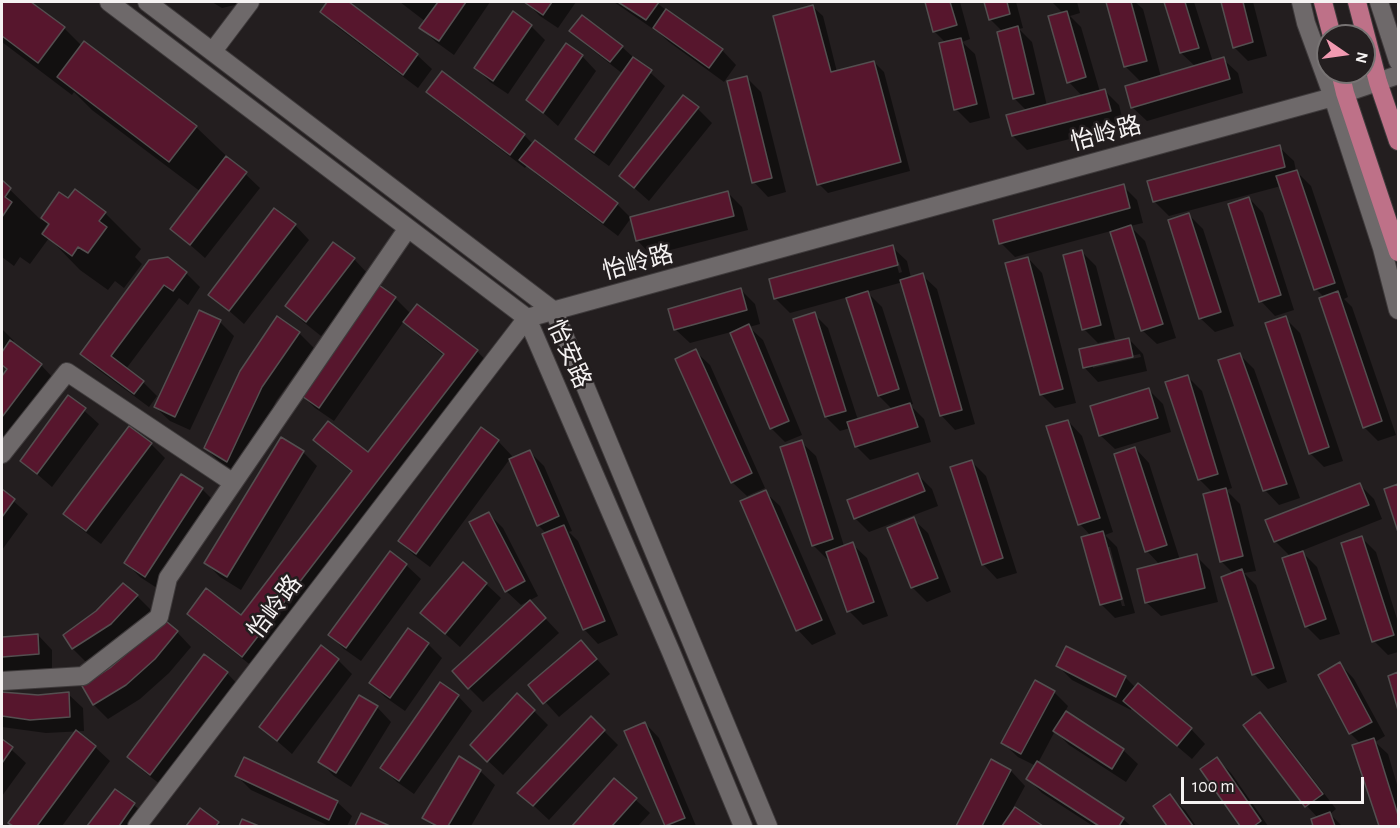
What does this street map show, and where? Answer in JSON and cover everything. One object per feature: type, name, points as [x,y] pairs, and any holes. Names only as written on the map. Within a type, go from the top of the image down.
[{"type":"main road","points":[[1323,2],[1329,24]]},
{"type":"main road","points":[[1357,2],[1378,82],[1398,141]]},
{"type":"main road","points":[[1339,84],[1339,95],[1398,252]]},
{"type":"street","name":"怡安路","points":[[109,2],[527,318],[666,641],[742,826]]},
{"type":"street","name":"怡安路","points":[[147,2],[554,311],[768,826]]},
{"type":"street","points":[[213,51],[249,2]]},
{"type":"street","points":[[1301,2],[1306,23],[1339,95],[1398,310]]},
{"type":"street","points":[[1379,2],[1398,62]]},
{"type":"street","name":"怡岭路","points":[[137,826],[527,318],[1339,95],[1398,75]]},
{"type":"street","points":[[2,681],[83,676],[159,617],[168,578],[408,228]]},
{"type":"street","points":[[2,454],[67,372],[232,482]]},
{"type":"building","points":[[2,2],[31,2],[65,27],[38,63],[2,36]]},
{"type":"building","points":[[327,2],[349,2],[418,54],[403,75],[320,12]]},
{"type":"building","points":[[438,2],[466,2],[439,41],[419,28]]},
{"type":"building","points":[[524,2],[552,2],[543,15]]},
{"type":"building","points":[[618,2],[659,2],[646,20]]},
{"type":"building","points":[[925,2],[950,2],[957,25],[933,32]]},
{"type":"building","points":[[984,2],[1007,2],[1010,14],[989,20]]},
{"type":"building","points":[[1106,2],[1131,2],[1147,61],[1124,67]]},
{"type":"building","points":[[1164,2],[1185,2],[1199,48],[1180,53]]},
{"type":"building","points":[[1221,2],[1243,2],[1253,42],[1233,48]]},
{"type":"building","points":[[813,5],[831,72],[874,61],[901,162],[817,185],[773,16]]},
{"type":"building","points":[[666,9],[723,49],[709,68],[653,28]]},
{"type":"building","points":[[513,11],[532,25],[493,81],[474,68]]},
{"type":"building","points":[[1067,11],[1086,77],[1067,83],[1048,16]]},
{"type":"building","points":[[582,15],[623,46],[610,62],[569,31]]},
{"type":"building","points":[[1018,26],[1034,94],[1013,99],[997,32]]},
{"type":"building","points":[[961,38],[977,104],[954,110],[939,43]]},
{"type":"building","points":[[84,41],[197,126],[169,162],[57,77]]},
{"type":"building","points":[[566,43],[583,55],[543,113],[526,100]]},
{"type":"building","points":[[633,57],[652,70],[594,153],[575,139]]},
{"type":"building","points":[[1224,57],[1230,79],[1131,108],[1125,86]]},
{"type":"building","points":[[442,71],[525,134],[510,155],[426,92]]},
{"type":"building","points":[[747,76],[772,178],[752,183],[727,81]]},
{"type":"building","points":[[1105,89],[1111,111],[1012,136],[1006,115]]},
{"type":"building","points":[[683,95],[699,107],[634,188],[619,176]]},
{"type":"building","points":[[535,140],[618,203],[603,223],[519,160]]},
{"type":"building","points":[[1280,145],[1285,167],[1153,202],[1147,181]]},
{"type":"building","points":[[226,156],[247,172],[190,245],[170,229]]},
{"type":"building","points":[[1297,170],[1335,283],[1314,290],[1276,176]]},
{"type":"building","points":[[2,180],[11,188],[5,197],[12,202],[2,217]]},
{"type":"building","points":[[1124,184],[1130,208],[999,244],[993,220]]},
{"type":"building","points":[[75,189],[106,212],[99,221],[107,227],[88,253],[78,247],[72,256],[42,234],[49,224],[41,218],[59,192],[68,198]]},
{"type":"building","points":[[728,191],[734,216],[636,241],[630,217]]},
{"type":"building","points":[[1249,197],[1281,295],[1259,302],[1228,204]]},
{"type":"building","points":[[274,208],[296,224],[229,311],[208,295]]},
{"type":"building","points":[[1189,213],[1221,312],[1199,319],[1168,220]]},
{"type":"building","points":[[1131,225],[1163,324],[1141,331],[1110,232]]},
{"type":"building","points":[[333,242],[355,258],[306,322],[285,306]]},
{"type":"building","points":[[893,245],[898,265],[774,299],[769,279]]},
{"type":"building","points":[[1082,250],[1101,325],[1082,330],[1063,255]]},
{"type":"building","points":[[168,257],[187,272],[173,291],[164,285],[111,356],[144,381],[134,394],[80,354],[149,260]]},
{"type":"building","points":[[1028,257],[1063,389],[1040,395],[1005,263]]},
{"type":"building","points":[[923,273],[962,410],[940,416],[900,280]]},
{"type":"building","points":[[376,283],[396,297],[319,408],[299,394]]},
{"type":"building","points":[[741,288],[747,310],[674,330],[668,309]]},
{"type":"building","points":[[868,291],[899,389],[878,396],[846,298]]},
{"type":"building","points":[[1338,291],[1382,421],[1363,428],[1319,298]]},
{"type":"building","points":[[417,304],[478,350],[242,657],[187,614],[206,588],[241,615],[352,471],[313,440],[328,421],[368,452],[444,354],[403,322]]},
{"type":"building","points":[[199,310],[221,320],[175,417],[154,407]]},
{"type":"building","points":[[815,312],[846,411],[825,417],[793,319]]},
{"type":"building","points":[[277,316],[300,332],[262,387],[227,462],[204,448],[240,371]]},
{"type":"building","points":[[1286,316],[1329,447],[1309,454],[1265,323]]},
{"type":"building","points":[[749,324],[789,421],[770,429],[730,333]]},
{"type":"building","points":[[1129,338],[1133,357],[1083,368],[1079,349]]},
{"type":"building","points":[[10,340],[42,364],[2,417],[2,376],[7,369],[2,365],[2,352]]},
{"type":"building","points":[[696,349],[752,473],[731,483],[675,359]]},
{"type":"building","points":[[1240,353],[1287,484],[1263,491],[1218,360]]},
{"type":"building","points":[[1188,375],[1218,474],[1198,480],[1165,382]]},
{"type":"building","points":[[1149,388],[1158,418],[1099,436],[1090,406]]},
{"type":"building","points":[[68,395],[86,408],[37,474],[20,461]]},
{"type":"building","points":[[910,403],[918,427],[855,447],[847,422]]},
{"type":"building","points":[[1068,420],[1100,518],[1078,525],[1046,426]]},
{"type":"building","points":[[129,426],[152,443],[86,531],[63,514]]},
{"type":"building","points":[[481,427],[499,440],[416,554],[398,541]]},
{"type":"building","points":[[281,437],[304,451],[227,577],[204,563]]},
{"type":"building","points":[[802,440],[833,539],[812,546],[780,447]]},
{"type":"building","points":[[1135,447],[1167,545],[1145,552],[1114,454]]},
{"type":"building","points":[[530,450],[559,516],[537,526],[509,459]]},
{"type":"building","points":[[972,460],[1003,558],[982,565],[950,467]]},
{"type":"building","points":[[918,473],[925,491],[854,519],[847,500]]},
{"type":"building","points":[[181,474],[203,488],[145,577],[124,563]]},
{"type":"building","points":[[1360,483],[1369,505],[1274,542],[1265,520]]},
{"type":"building","points":[[1398,484],[1398,532],[1384,489]]},
{"type":"building","points":[[1226,488],[1243,556],[1220,562],[1203,494]]},
{"type":"building","points":[[2,489],[15,499],[2,517]]},
{"type":"building","points":[[766,490],[822,620],[796,631],[740,501]]},
{"type":"building","points":[[489,512],[525,581],[505,592],[469,522]]},
{"type":"building","points":[[914,517],[938,578],[911,588],[887,528]]},
{"type":"building","points":[[564,525],[605,621],[583,630],[542,534]]},
{"type":"building","points":[[1103,531],[1122,599],[1100,605],[1081,537]]},
{"type":"building","points":[[1362,536],[1394,635],[1372,642],[1341,543]]},
{"type":"building","points":[[853,542],[874,602],[847,612],[826,552]]},
{"type":"building","points":[[390,551],[407,564],[346,648],[328,635]]},
{"type":"building","points":[[1303,551],[1326,619],[1305,627],[1282,558]]},
{"type":"building","points":[[1197,554],[1205,588],[1145,603],[1137,569]]},
{"type":"building","points":[[463,562],[487,583],[445,634],[420,613]]},
{"type":"building","points":[[1242,569],[1274,668],[1252,675],[1221,577]]},
{"type":"building","points":[[123,583],[138,595],[111,624],[72,649],[63,635],[96,611]]},
{"type":"building","points":[[530,600],[546,618],[468,689],[452,671]]},
{"type":"building","points":[[161,617],[178,631],[155,659],[126,685],[93,705],[82,686],[111,667],[139,643]]},
{"type":"building","points":[[408,628],[429,643],[390,698],[369,683]]},
{"type":"building","points":[[38,634],[39,654],[2,657],[2,637]]},
{"type":"building","points":[[581,640],[597,659],[543,704],[528,685]]},
{"type":"building","points":[[321,645],[339,659],[277,741],[259,727]]},
{"type":"building","points":[[1066,646],[1126,676],[1116,697],[1056,666]]},
{"type":"building","points":[[204,654],[228,672],[150,775],[127,757]]},
{"type":"building","points":[[1340,662],[1372,722],[1349,734],[1318,675]]},
{"type":"building","points":[[1398,672],[1398,710],[1388,676]]},
{"type":"building","points":[[1035,680],[1055,691],[1021,754],[1001,743]]},
{"type":"building","points":[[440,682],[459,695],[399,781],[380,768]]},
{"type":"building","points":[[1138,683],[1192,728],[1177,746],[1123,701]]},
{"type":"building","points":[[2,692],[38,695],[69,692],[70,717],[30,720],[2,716]]},
{"type":"building","points":[[517,693],[535,710],[487,762],[470,745]]},
{"type":"building","points":[[359,695],[378,706],[336,773],[318,762]]},
{"type":"building","points":[[1066,711],[1124,749],[1112,769],[1053,731]]},
{"type":"building","points":[[1260,712],[1323,794],[1305,807],[1243,725]]},
{"type":"building","points":[[591,716],[605,730],[533,806],[517,793]]},
{"type":"building","points":[[645,722],[685,818],[665,826],[624,731]]},
{"type":"building","points":[[76,730],[96,746],[37,826],[13,826],[8,823]]},
{"type":"building","points":[[1374,738],[1398,815],[1398,826],[1379,826],[1352,745]]},
{"type":"building","points":[[2,739],[13,747],[2,763]]},
{"type":"building","points":[[459,756],[481,770],[448,826],[437,826],[422,818]]},
{"type":"building","points":[[244,757],[338,801],[329,820],[235,776]]},
{"type":"building","points":[[1217,757],[1261,821],[1254,826],[1240,826],[1200,769]]},
{"type":"building","points":[[991,759],[1011,770],[982,826],[956,826]]},
{"type":"building","points":[[1037,761],[1124,818],[1119,826],[1099,826],[1026,779]]},
{"type":"building","points":[[614,778],[637,798],[612,826],[572,826]]},
{"type":"building","points":[[115,789],[135,803],[119,826],[87,826]]},
{"type":"building","points":[[1170,794],[1193,826],[1167,826],[1153,806]]},
{"type":"building","points":[[1015,807],[1043,826],[1002,826]]},
{"type":"building","points":[[200,808],[219,822],[216,826],[186,826]]},
{"type":"building","points":[[1330,812],[1335,826],[1313,826],[1311,819]]},
{"type":"building","points":[[361,813],[390,826],[355,826]]},
{"type":"building","points":[[242,819],[259,826],[239,826]]}]
